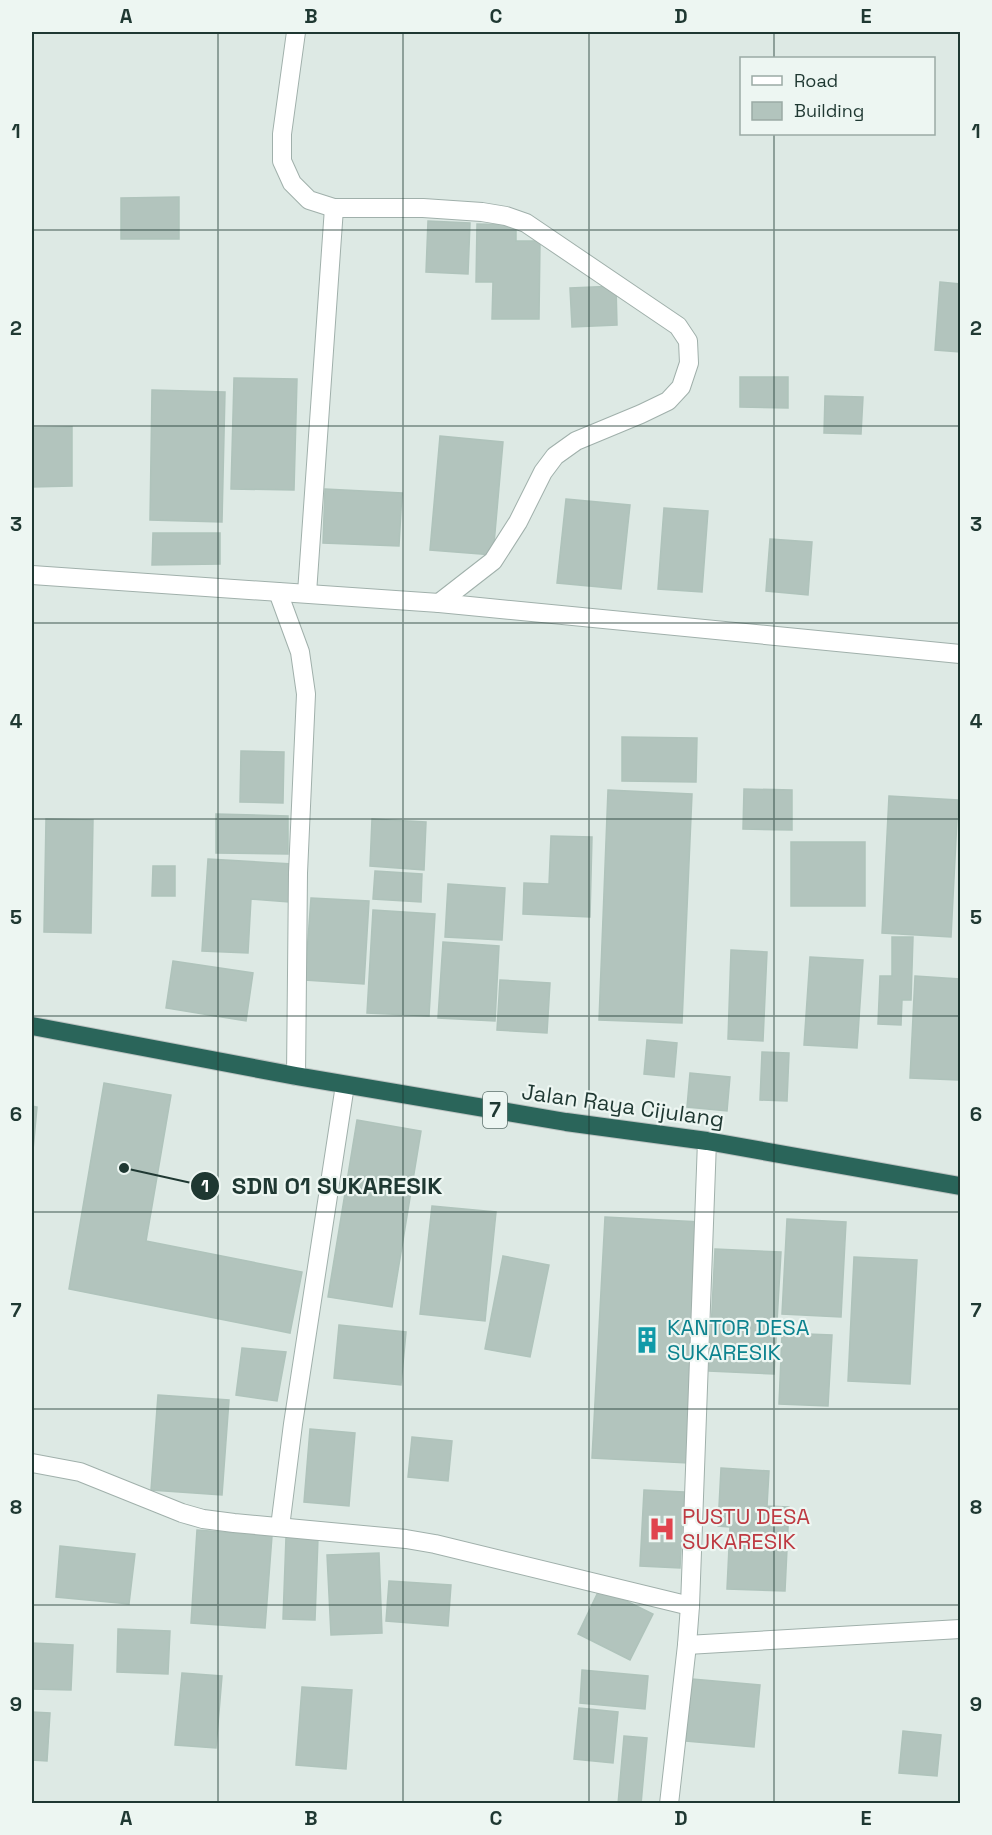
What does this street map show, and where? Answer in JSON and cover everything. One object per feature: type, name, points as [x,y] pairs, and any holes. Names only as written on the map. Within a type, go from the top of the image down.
[{"type":"highway","name":"Jalan Raya Cijulang","points":[[32,1026],[296,1076],[566,1122],[707,1141],[960,1186]]},
{"type":"street","points":[[296,32],[282,134],[282,161],[292,183],[309,200],[334,208],[423,208],[482,212],[506,216],[526,223],[678,326],[688,341],[689,363],[681,387],[668,401],[576,441],[555,456],[543,472],[518,522],[493,561],[439,603]]},
{"type":"street","points":[[307,593],[334,208]]},
{"type":"street","points":[[32,575],[439,603],[960,654]]},
{"type":"street","points":[[278,592],[300,652],[306,694],[298,873],[296,1076]]},
{"type":"street","points":[[280,1527],[293,1424],[345,1084]]},
{"type":"street","points":[[669,1803],[690,1606],[707,1141]]},
{"type":"street","points":[[32,1463],[80,1472],[182,1513],[203,1519],[406,1539],[435,1544],[690,1606]]},
{"type":"street","points":[[687,1645],[960,1629]]},
{"type":"building","points":[[179,197],[179,239],[121,239],[121,198]]},
{"type":"building","points":[[428,221],[470,223],[468,274],[426,272]]},
{"type":"building","points":[[477,224],[516,225],[516,241],[540,241],[539,319],[492,319],[493,282],[476,282]]},
{"type":"building","points":[[940,282],[960,284],[960,352],[935,350]]},
{"type":"building","points":[[616,286],[617,325],[572,327],[570,288]]},
{"type":"building","points":[[740,377],[788,377],[788,408],[740,407]]},
{"type":"building","points":[[234,378],[297,379],[294,490],[231,489]]},
{"type":"building","points":[[152,390],[225,392],[222,522],[150,520]]},
{"type":"building","points":[[825,396],[863,397],[861,434],[824,433]]},
{"type":"building","points":[[72,427],[72,486],[32,487],[32,428]]},
{"type":"building","points":[[440,436],[503,442],[493,555],[430,550]]},
{"type":"building","points":[[325,489],[402,493],[399,546],[323,543]]},
{"type":"building","points":[[566,499],[630,505],[621,589],[557,583]]},
{"type":"building","points":[[664,508],[708,511],[702,592],[658,589]]},
{"type":"building","points":[[153,533],[220,533],[220,564],[152,565]]},
{"type":"building","points":[[770,539],[812,542],[808,595],[766,591]]},
{"type":"building","points":[[622,737],[697,738],[696,782],[622,781]]},
{"type":"building","points":[[241,751],[284,752],[283,803],[240,802]]},
{"type":"building","points":[[744,789],[792,790],[792,830],[743,829]]},
{"type":"building","points":[[608,790],[692,794],[682,1023],[599,1020]]},
{"type":"building","points":[[889,796],[958,800],[951,937],[882,933]]},
{"type":"building","points":[[216,814],[288,816],[288,854],[216,853]]},
{"type":"building","points":[[46,819],[93,820],[91,933],[44,932]]},
{"type":"building","points":[[372,819],[426,822],[424,870],[370,866]]},
{"type":"building","points":[[551,836],[592,837],[590,917],[523,914],[524,883],[549,884]]},
{"type":"building","points":[[791,842],[865,842],[865,906],[791,906]]},
{"type":"building","points":[[208,859],[292,864],[289,902],[251,899],[248,953],[202,951]]},
{"type":"building","points":[[153,866],[175,866],[175,896],[152,896]]},
{"type":"building","points":[[375,871],[422,874],[421,902],[373,899]]},
{"type":"building","points":[[448,884],[505,888],[502,940],[445,937]]},
{"type":"building","points":[[311,898],[369,901],[364,984],[305,980]]},
{"type":"building","points":[[373,910],[435,914],[429,1016],[367,1013]]},
{"type":"building","points":[[892,937],[913,937],[911,1000],[902,1000],[901,1025],[878,1024],[880,976],[892,976]]},
{"type":"building","points":[[443,942],[499,946],[495,1021],[438,1018]]},
{"type":"building","points":[[731,950],[767,952],[763,1041],[728,1039]]},
{"type":"building","points":[[810,957],[863,960],[857,1048],[804,1045]]},
{"type":"building","points":[[173,961],[253,973],[246,1021],[166,1008]]},
{"type":"building","points":[[915,976],[960,979],[958,1080],[910,1078]]},
{"type":"building","points":[[500,980],[550,983],[547,1033],[497,1030]]},
{"type":"building","points":[[647,1040],[677,1043],[674,1077],[644,1074]]},
{"type":"building","points":[[762,1052],[789,1053],[787,1101],[760,1100]]},
{"type":"building","points":[[690,1073],[730,1077],[727,1111],[687,1107]]},
{"type":"building","points":[[104,1083],[171,1095],[146,1241],[302,1272],[290,1333],[69,1289]]},
{"type":"building","points":[[32,1106],[37,1107],[32,1161]]},
{"type":"building","points":[[357,1120],[421,1131],[392,1307],[328,1297]]},
{"type":"building","points":[[432,1206],[496,1212],[485,1321],[420,1314]]},
{"type":"building","name":"KANTOR DESA SUKARESIK","points":[[605,1217],[701,1222],[688,1463],[592,1458]]},
{"type":"building","points":[[787,1219],[846,1222],[841,1317],[782,1314]]},
{"type":"building","points":[[715,1249],[781,1252],[774,1374],[709,1371]]},
{"type":"building","points":[[503,1256],[549,1265],[530,1357],[485,1349]]},
{"type":"building","points":[[854,1257],[917,1260],[910,1384],[848,1381]]},
{"type":"building","points":[[339,1325],[406,1332],[401,1385],[334,1378]]},
{"type":"building","points":[[782,1333],[832,1335],[828,1406],[779,1404]]},
{"type":"building","points":[[242,1348],[286,1352],[277,1401],[236,1395]]},
{"type":"building","points":[[158,1395],[229,1400],[222,1495],[151,1490]]},
{"type":"building","points":[[310,1429],[355,1433],[349,1506],[304,1502]]},
{"type":"building","points":[[412,1437],[452,1441],[448,1481],[408,1477]]},
{"type":"building","points":[[721,1468],[769,1471],[767,1506],[789,1507],[785,1591],[727,1589],[730,1527],[718,1526]]},
{"type":"building","name":"PUSTU DESA SUKARESIK","points":[[644,1490],[684,1492],[680,1568],[640,1566]]},
{"type":"building","points":[[197,1530],[272,1536],[265,1628],[191,1623]]},
{"type":"building","points":[[286,1537],[318,1538],[315,1620],[283,1619]]},
{"type":"building","points":[[60,1546],[135,1554],[129,1604],[56,1597]]},
{"type":"building","points":[[379,1553],[382,1633],[331,1635],[327,1555]]},
{"type":"building","points":[[389,1581],[451,1585],[448,1626],[386,1621]]},
{"type":"building","points":[[600,1588],[653,1614],[630,1660],[578,1634]]},
{"type":"building","points":[[118,1629],[170,1631],[168,1674],[117,1672]]},
{"type":"building","points":[[32,1643],[73,1645],[71,1690],[32,1689]]},
{"type":"building","points":[[582,1670],[648,1676],[645,1709],[580,1703]]},
{"type":"building","points":[[182,1673],[222,1676],[216,1748],[175,1745]]},
{"type":"building","points":[[692,1679],[760,1685],[754,1747],[686,1741]]},
{"type":"building","points":[[302,1687],[352,1690],[346,1769],[296,1765]]},
{"type":"building","points":[[579,1708],[618,1712],[613,1763],[574,1759]]},
{"type":"building","points":[[32,1712],[50,1713],[47,1761],[32,1760]]},
{"type":"building","points":[[903,1731],[941,1735],[937,1776],[899,1773]]},
{"type":"building","points":[[624,1736],[647,1738],[641,1804],[618,1804]]},
{"type":"place","name":"SDN 01 SUKARESIK","points":[[124,1168]]},
{"type":"place","name":"KANTOR DESA SUKARESIK","points":[[647,1340]]},
{"type":"place","name":"PUSTU DESA SUKARESIK","points":[[662,1529]]}]
